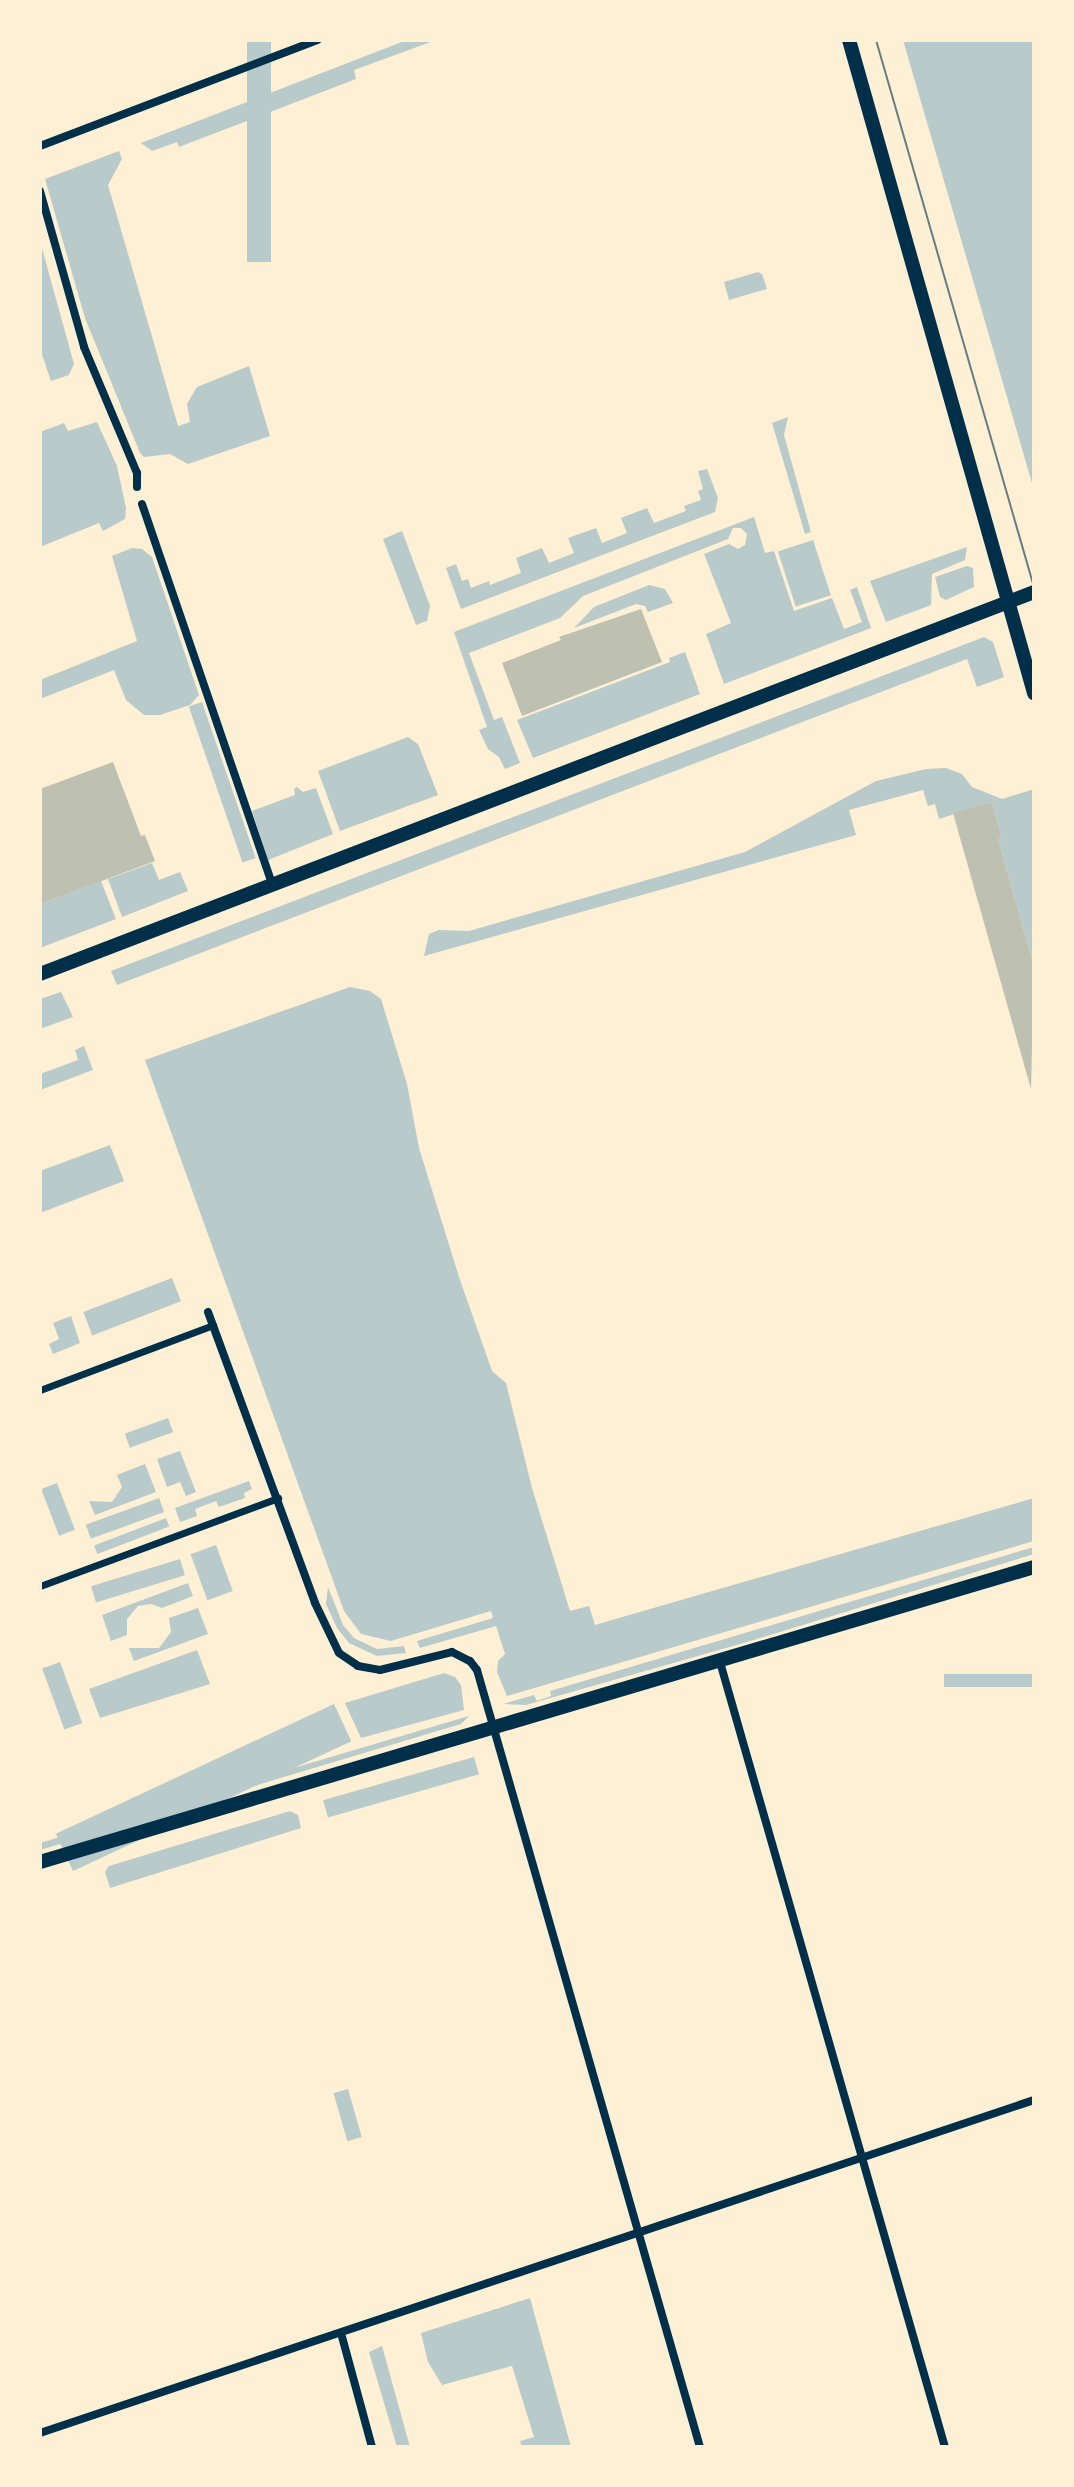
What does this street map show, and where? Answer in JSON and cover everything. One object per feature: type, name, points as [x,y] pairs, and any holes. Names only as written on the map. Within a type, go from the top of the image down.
[{"type":"street","points":[[40,146],[317,40]]},
{"type":"street","points":[[849,40],[1034,693]]},
{"type":"street","points":[[40,191],[84,347],[137,473],[142,504],[272,884]]},
{"type":"street","points":[[40,974],[1034,592]]},
{"type":"street","points":[[208,1312],[315,1603],[339,1653],[358,1666],[380,1670],[443,1652],[461,1655],[477,1670],[700,2447]]},
{"type":"street","points":[[40,1390],[213,1325]]},
{"type":"street","points":[[40,1586],[278,1498]]},
{"type":"street","points":[[40,1862],[1034,1567]]},
{"type":"street","points":[[720,1662],[945,2447]]},
{"type":"street","points":[[40,2433],[862,2155],[1034,2100]]},
{"type":"street","points":[[341,2333],[372,2447]]},
{"type":"shaded area","points":[[247,40],[271,40],[271,262],[247,262]]},
{"type":"shaded area","points":[[407,40],[436,40],[354,70],[356,79],[179,147],[177,142],[152,151],[141,143]]},
{"type":"shaded area","points":[[903,40],[1034,40],[1034,490]]},
{"type":"shaded area","points":[[119,151],[122,159],[108,185],[178,426],[190,422],[187,404],[197,387],[249,366],[270,436],[188,464],[170,454],[144,457],[140,453],[85,318],[45,179]]},
{"type":"shaded area","points":[[40,241],[74,364],[69,375],[51,381],[40,349]]},
{"type":"shaded area","points":[[758,272],[762,274],[767,289],[729,300],[724,282]]},
{"type":"shaded area","points":[[788,417],[784,435],[811,532],[805,534],[772,423]]},
{"type":"shaded area","points":[[97,422],[117,466],[126,508],[125,519],[103,531],[99,523],[40,547],[40,432],[64,423],[68,431]]},
{"type":"shaded area","points":[[707,469],[718,498],[715,512],[461,609],[446,568],[456,564],[462,581],[468,579],[471,588],[489,581],[490,585],[521,573],[516,558],[542,548],[549,563],[574,553],[568,538],[596,528],[602,543],[627,533],[621,518],[647,508],[654,523],[686,511],[684,506],[701,500],[698,491],[703,489],[698,471]]},
{"type":"shaded area","points":[[754,517],[765,553],[774,551],[794,611],[832,598],[844,629],[862,622],[850,590],[857,587],[871,628],[724,684],[706,634],[731,623],[704,554],[729,544],[738,549],[745,545],[747,534],[741,528],[733,528],[728,539],[583,596],[560,618],[469,653],[494,720],[502,717],[520,763],[505,769],[499,757],[488,749],[479,730],[487,727],[454,632]]},
{"type":"shaded area","points":[[402,531],[430,606],[427,621],[416,625],[383,539]]},
{"type":"shaded area","points":[[813,540],[831,595],[796,607],[778,551]]},
{"type":"shaded area","points":[[967,547],[965,560],[932,574],[931,605],[886,622],[870,581]]},
{"type":"shaded area","points":[[132,548],[142,549],[152,557],[199,695],[190,705],[160,715],[144,715],[126,700],[114,670],[40,699],[40,680],[137,641],[112,556]]},
{"type":"shaded area","points":[[967,566],[973,568],[974,587],[946,600],[940,597],[935,577]]},
{"type":"shaded area","points":[[649,585],[665,589],[673,603],[648,612],[645,606],[636,604],[574,628],[594,607]]},
{"type":"shaded area","points":[[984,637],[993,642],[1004,677],[977,687],[967,659],[117,985],[111,971]]},
{"type":"shaded area","points":[[685,652],[700,694],[533,758],[517,720],[670,662],[669,658]]},
{"type":"shaded area","points":[[202,702],[256,858],[242,863],[189,707]]},
{"type":"shaded area","points":[[408,737],[418,744],[438,795],[340,831],[318,771]]},
{"type":"shaded area","points":[[946,768],[962,774],[972,787],[1002,799],[1034,789],[1034,966],[998,839],[1002,838],[992,802],[939,819],[935,804],[928,806],[923,790],[849,810],[856,835],[424,956],[429,934],[439,930],[469,931],[745,852],[876,781],[926,769]]},
{"type":"shaded area","points":[[297,787],[303,792],[316,788],[333,834],[268,860],[252,811],[295,795],[294,789]]},
{"type":"shaded area","points":[[152,863],[159,880],[180,872],[188,891],[122,917],[108,879]]},
{"type":"shaded area","points":[[101,881],[116,919],[40,948],[40,904]]},
{"type":"shaded area","points":[[350,987],[370,991],[381,999],[407,1084],[419,1148],[492,1371],[506,1383],[532,1488],[570,1611],[589,1606],[595,1625],[1034,1498],[1034,1541],[507,1696],[497,1672],[498,1661],[505,1654],[496,1626],[420,1648],[417,1641],[493,1618],[491,1611],[391,1641],[361,1634],[344,1611],[145,1060]]},
{"type":"shaded area","points":[[61,992],[73,1017],[40,1029],[40,999]]},
{"type":"shaded area","points":[[84,1046],[93,1070],[40,1090],[40,1074],[78,1060],[75,1050]]},
{"type":"shaded area","points":[[110,1145],[124,1181],[40,1213],[40,1171]]},
{"type":"shaded area","points":[[172,1278],[181,1301],[92,1335],[83,1312]]},
{"type":"shaded area","points":[[71,1316],[80,1343],[53,1354],[49,1344],[59,1339],[53,1323]]},
{"type":"shaded area","points":[[168,1418],[173,1432],[130,1448],[125,1434]]},
{"type":"shaded area","points":[[180,1451],[196,1492],[186,1496],[180,1482],[167,1487],[157,1459]]},
{"type":"shaded area","points":[[145,1464],[156,1492],[95,1515],[89,1501],[112,1502],[122,1487],[117,1475]]},
{"type":"shaded area","points":[[249,1481],[252,1489],[244,1493],[245,1498],[219,1507],[216,1501],[195,1509],[197,1516],[180,1522],[175,1508]]},
{"type":"shaded area","points":[[57,1483],[75,1530],[59,1536],[41,1489]]},
{"type":"shaded area","points":[[159,1498],[164,1512],[91,1539],[86,1525]]},
{"type":"shaded area","points":[[166,1518],[169,1526],[97,1554],[94,1546]]},
{"type":"shaded area","points":[[216,1545],[233,1591],[207,1600],[191,1554]]},
{"type":"shaded area","points":[[1034,1547],[1034,1554],[747,1642],[526,1705],[503,1704],[534,1695],[537,1701],[551,1696],[550,1691]]},
{"type":"shaded area","points":[[180,1559],[185,1575],[96,1602],[91,1586]]},
{"type":"shaded area","points":[[188,1583],[193,1596],[162,1608],[151,1604],[138,1606],[127,1619],[127,1635],[111,1641],[102,1615]]},
{"type":"shaded area","points":[[328,1587],[343,1625],[354,1638],[377,1649],[404,1646],[406,1653],[377,1656],[349,1643],[337,1628],[326,1604]]},
{"type":"shaded area","points":[[198,1608],[208,1634],[134,1661],[129,1648],[159,1648],[171,1632],[169,1618]]},
{"type":"shaded area","points":[[197,1650],[210,1684],[100,1718],[89,1689]]},
{"type":"shaded area","points":[[60,1662],[82,1723],[64,1730],[42,1668]]},
{"type":"shaded area","points":[[444,1673],[455,1677],[461,1685],[464,1710],[361,1738],[345,1703]]},
{"type":"shaded area","points":[[944,1674],[1034,1674],[1034,1687],[944,1687]]},
{"type":"shaded area","points":[[334,1704],[351,1741],[73,1871],[56,1834]]},
{"type":"shaded area","points":[[469,1716],[461,1724],[40,1850],[40,1843]]},
{"type":"shaded area","points":[[474,1757],[479,1774],[328,1818],[323,1800]]},
{"type":"shaded area","points":[[290,1811],[298,1815],[301,1828],[110,1888],[105,1872],[109,1866]]},
{"type":"shaded area","points":[[348,2089],[362,2137],[347,2141],[334,2093]]},
{"type":"shaded area","points":[[530,2298],[571,2447],[522,2447],[520,2441],[534,2437],[512,2366],[442,2385],[428,2362],[421,2333]]},
{"type":"shaded area","points":[[382,2346],[410,2447],[397,2447],[369,2352]]},
{"type":"building","points":[[641,609],[662,662],[522,716],[502,663],[561,640],[559,637]]},
{"type":"building","points":[[113,762],[141,836],[145,835],[155,861],[40,904],[40,789]]},
{"type":"building","points":[[992,802],[1002,838],[998,839],[1034,966],[1031,1089],[953,813]]},
{"type":"tram line","points":[[876,40],[1034,587]]}]
